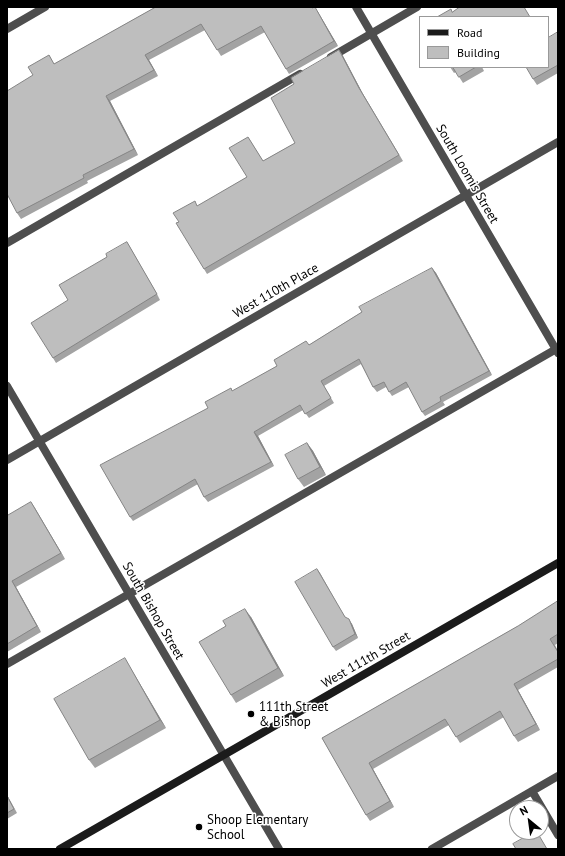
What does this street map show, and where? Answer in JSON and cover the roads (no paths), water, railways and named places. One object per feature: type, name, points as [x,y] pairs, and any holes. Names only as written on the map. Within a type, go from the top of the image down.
[{"type":"main road","name":"West 111th Street","points":[[60,849],[558,563]]},
{"type":"street","points":[[7,29],[45,7]]},
{"type":"street","name":"South Loomis Street","points":[[356,7],[557,350]]},
{"type":"street","points":[[323,61],[417,7]]},
{"type":"street","points":[[7,243],[310,69]]},
{"type":"street","name":"West 110th Place","points":[[7,460],[558,142]]},
{"type":"street","points":[[7,664],[557,350]]},
{"type":"street","name":"South Bishop Street","points":[[7,386],[279,849]]},
{"type":"street","points":[[432,849],[558,776]]},
{"type":"street","points":[[532,791],[558,835]]},
{"type":"place","name":"111th Street & Bishop","points":[[251,714]]},
{"type":"place","name":"Shoop Elementary School","points":[[199,827]]}]
